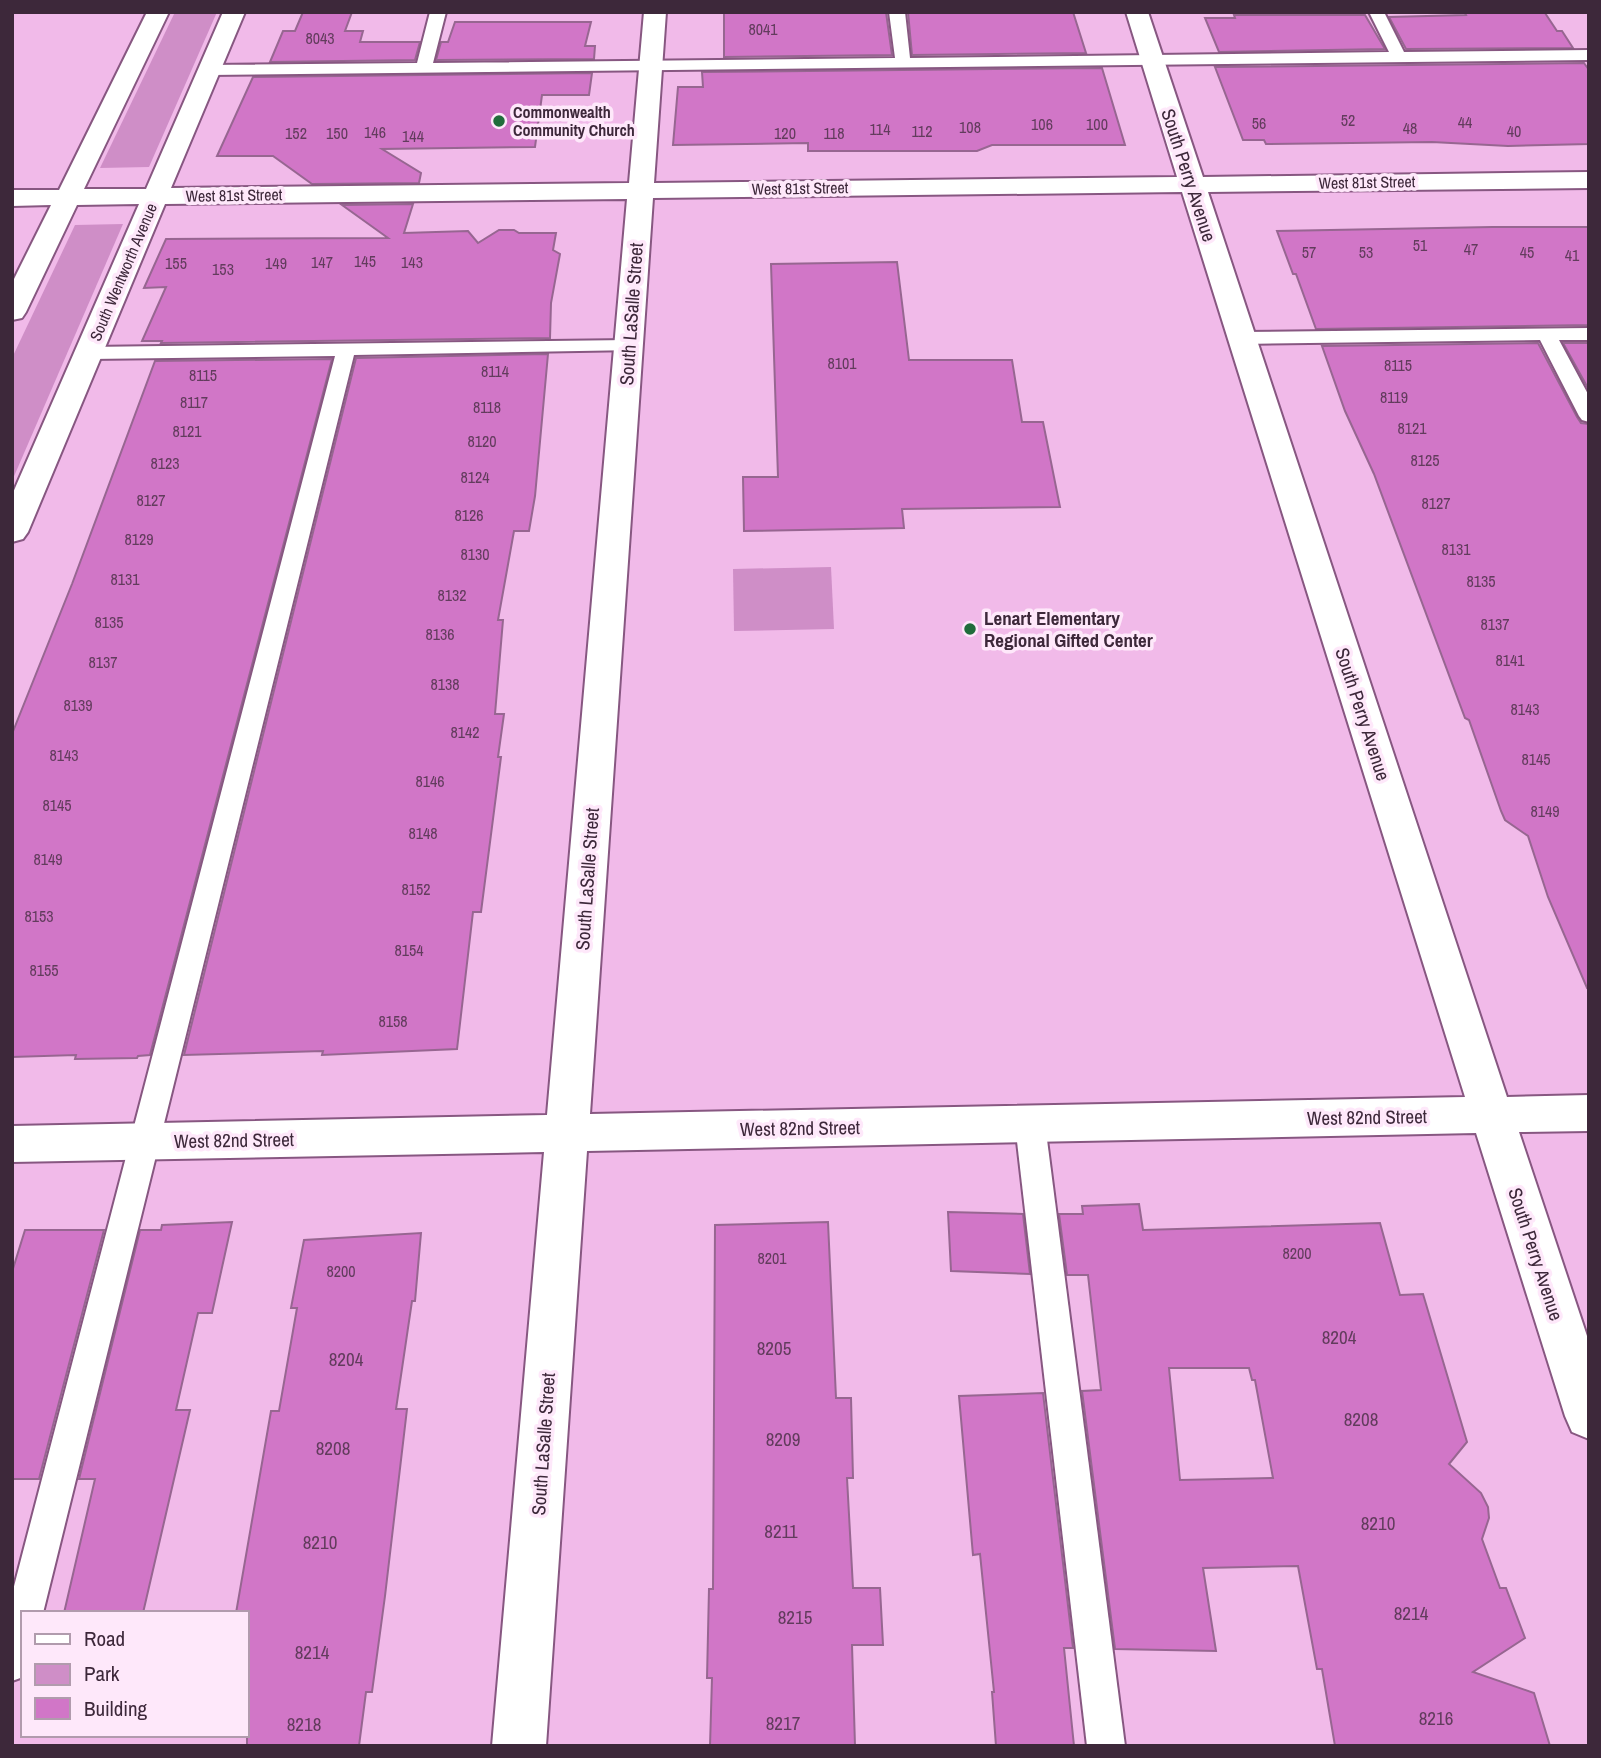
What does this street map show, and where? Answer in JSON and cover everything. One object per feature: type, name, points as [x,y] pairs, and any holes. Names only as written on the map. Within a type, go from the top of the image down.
[{"type":"street","points":[[12,312],[158,12]]},
{"type":"street","name":"South Wentworth Avenue","points":[[12,532],[234,12]]},
{"type":"street","name":"South LaSalle Street","points":[[519,1746],[655,12]]},
{"type":"street","name":"South Perry Avenue","points":[[1137,12],[1589,1416]]},
{"type":"street","name":"West 81st Street","points":[[12,198],[1589,180]]},
{"type":"street","name":"West 82nd Street","points":[[12,1144],[1589,1113]]},
{"type":"lane","points":[[424,68],[439,12]]},
{"type":"lane","points":[[897,12],[903,62]]},
{"type":"lane","points":[[1376,12],[1399,57]]},
{"type":"lane","points":[[209,70],[1589,55]]},
{"type":"lane","points":[[1546,334],[1589,416]]},
{"type":"lane","points":[[1242,338],[1589,334]]},
{"type":"lane","points":[[89,353],[629,346]]},
{"type":"lane","points":[[26,1611],[346,350]]},
{"type":"lane","points":[[1030,1124],[1106,1746]]},
{"type":"lane","points":[[12,1663],[21,1629]]},
{"type":"green space","points":[[175,12],[217,12],[149,167],[100,168]]},
{"type":"green space","points":[[123,224],[12,481],[12,358],[75,225]]},
{"type":"green space","points":[[831,567],[834,629],[734,631],[733,569]]},
{"type":"building","points":[[303,12],[352,12],[345,31],[363,31],[360,42],[420,42],[415,60],[270,62],[283,31],[295,31]]},
{"type":"building","points":[[724,12],[886,12],[892,55],[724,57]]},
{"type":"building","points":[[908,12],[1073,12],[1086,53],[912,55]]},
{"type":"building","points":[[1465,13],[1545,13],[1573,48],[1406,49],[1389,17],[1466,15]]},
{"type":"building","points":[[1234,15],[1365,15],[1385,49],[1219,52],[1205,18],[1235,18]]},
{"type":"building","points":[[455,22],[591,22],[585,46],[595,46],[594,59],[436,60],[441,42],[448,42]]},
{"type":"building","points":[[1584,63],[1589,70],[1589,144],[1508,146],[1432,142],[1266,144],[1264,140],[1243,140],[1215,67]]},
{"type":"building","points":[[1102,68],[1125,145],[992,145],[977,151],[808,151],[808,143],[673,145],[678,87],[703,87],[702,72]]},
{"type":"building","points":[[592,73],[589,95],[542,95],[535,147],[382,149],[421,173],[419,183],[312,184],[273,156],[217,156],[253,77]]},
{"type":"building","points":[[413,204],[404,233],[468,231],[478,243],[499,230],[556,233],[553,250],[560,254],[551,303],[550,338],[161,343],[162,341],[142,341],[166,287],[144,288],[166,239],[388,238],[342,205]]},
{"type":"building","points":[[1589,227],[1589,325],[1316,329],[1277,231]]},
{"type":"building","points":[[897,262],[909,360],[1012,360],[1022,422],[1043,422],[1060,507],[902,509],[904,528],[744,531],[743,477],[778,477],[771,264]]},
{"type":"building","points":[[1538,343],[1577,417],[1581,423],[1589,424],[1587,988],[1548,897],[1528,836],[1505,820],[1501,811],[1469,720],[1465,718],[1374,474],[1345,411],[1322,346]]},
{"type":"building","points":[[1563,343],[1589,343],[1589,390]]},
{"type":"building","points":[[548,354],[535,496],[529,531],[514,531],[498,620],[503,620],[495,714],[504,714],[498,757],[501,757],[481,912],[473,912],[457,1049],[322,1055],[323,1051],[184,1055],[356,358]]},
{"type":"building","points":[[332,359],[150,1055],[137,1058],[75,1059],[76,1055],[12,1057],[12,734],[72,584],[155,361]]},
{"type":"building","points":[[1139,1204],[1143,1230],[1380,1223],[1400,1295],[1423,1294],[1467,1442],[1449,1464],[1481,1493],[1488,1507],[1489,1518],[1482,1539],[1500,1588],[1506,1588],[1525,1638],[1473,1672],[1534,1693],[1550,1746],[1335,1746],[1322,1669],[1317,1669],[1298,1566],[1203,1568],[1216,1651],[1115,1649],[1082,1391],[1101,1390],[1088,1275],[1067,1275],[1059,1214],[1083,1214],[1082,1206]],"holes":[[[1169,1368],[1249,1368],[1252,1380],[1255,1380],[1273,1478],[1180,1480]]]},
{"type":"building","points":[[948,1212],[1023,1214],[1030,1274],[951,1271]]},
{"type":"building","points":[[232,1222],[212,1313],[198,1313],[176,1410],[190,1410],[143,1611],[64,1611],[95,1479],[79,1479],[140,1230],[161,1230],[162,1225]]},
{"type":"building","points":[[828,1222],[836,1398],[851,1398],[853,1478],[847,1478],[853,1588],[880,1588],[883,1645],[852,1645],[855,1746],[710,1746],[712,1678],[707,1678],[709,1589],[713,1589],[715,1225]]},
{"type":"building","points":[[25,1230],[104,1230],[39,1479],[12,1479],[12,1272]]},
{"type":"building","points":[[421,1233],[415,1301],[412,1301],[396,1409],[407,1409],[372,1692],[366,1692],[359,1746],[247,1746],[248,1611],[236,1611],[271,1411],[279,1411],[297,1308],[291,1308],[304,1240]]},
{"type":"building","points":[[1043,1393],[1073,1648],[1064,1648],[1074,1746],[996,1746],[994,1692],[980,1554],[973,1555],[959,1396]]},
{"type":"place","name":"Commonwealth Community Church","points":[[499,121]]},
{"type":"place","name":"Lenart Elementary Regional Gifted Center","points":[[970,629]]}]
